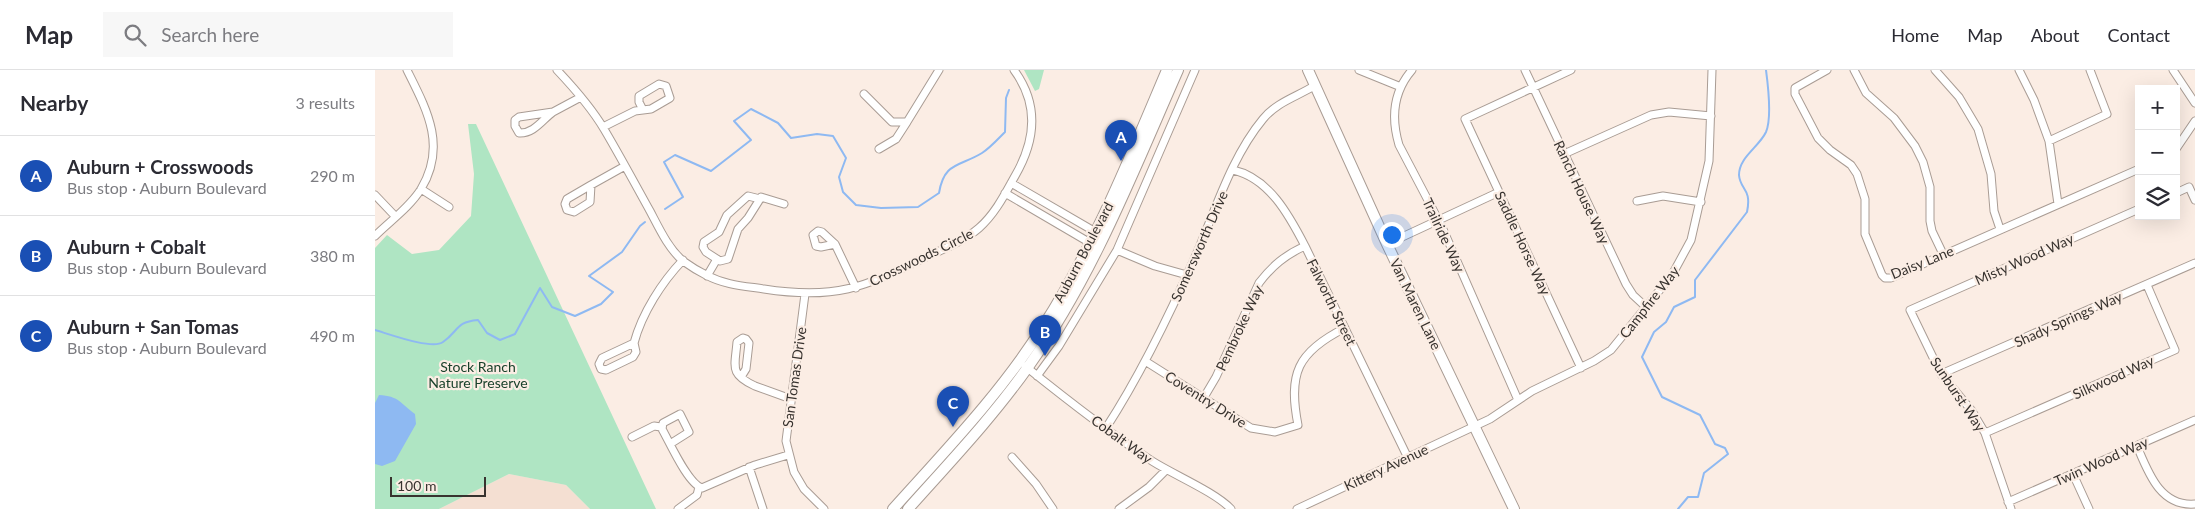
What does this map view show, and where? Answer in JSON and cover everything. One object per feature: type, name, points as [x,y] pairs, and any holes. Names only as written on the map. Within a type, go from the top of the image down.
[{"type":"main road","name":"Auburn Boulevard","points":[[1100,235],[1167,70]]},
{"type":"main road","name":"Auburn Boulevard","points":[[908,509],[975,434],[1027,368],[1073,296],[1095,245],[1178,70]]},
{"type":"main road","name":"Van Maren Lane","points":[[1308,70],[1313,86],[1387,244],[1514,509]]},
{"type":"main road","name":"Auburn Boulevard","points":[[893,509],[978,413],[1019,361],[1095,245]]},
{"type":"street","points":[[375,236],[421,189],[431,164],[433,136],[430,120],[407,70]]},
{"type":"street","name":"Crosswoods Circle","points":[[557,70],[581,97],[603,127],[665,237],[683,260],[707,276],[737,286],[805,294],[825,294],[856,288],[888,276],[972,234],[986,221],[1005,193],[1028,152],[1032,115],[1026,90],[1014,70]]},
{"type":"street","points":[[879,148],[896,139],[939,70]]},
{"type":"street","points":[[1037,376],[1059,346],[1117,250],[1195,70]]},
{"type":"street","points":[[1359,70],[1401,88]]},
{"type":"street","name":"Trailride Way","points":[[1412,70],[1401,88],[1395,109],[1395,132],[1399,145],[1439,220],[1518,400]]},
{"type":"street","name":"Ranch House Way","points":[[1525,70],[1625,284],[1633,295],[1647,308]]},
{"type":"street","points":[[1532,87],[1571,70]]},
{"type":"street","name":"Campfire Way","points":[[1475,426],[1508,408],[1532,390],[1581,368],[1611,350],[1672,276],[1685,253],[1693,233],[1710,156],[1712,70]]},
{"type":"street","name":"Daisy Lane","points":[[1827,70],[1795,88],[1795,94],[1818,138],[1830,150],[1851,165],[1857,174],[1865,199],[1865,234],[1885,278],[1891,278],[2135,171]]},
{"type":"street","points":[[1853,70],[1866,93],[1894,118],[1915,146],[1923,162],[1930,186],[1932,231],[1943,254]]},
{"type":"street","points":[[1935,70],[1959,97],[1978,129],[1993,183],[1994,211],[2000,229]]},
{"type":"street","points":[[2019,70],[2034,100],[2049,141],[2058,204]]},
{"type":"street","points":[[2049,141],[2107,114],[2090,70]]},
{"type":"street","points":[[2173,70],[2195,103]]},
{"type":"street","points":[[603,127],[635,111],[643,110],[651,109],[668,100],[670,96],[666,86],[659,84],[641,94],[638,100],[643,110]]},
{"type":"street","name":"Somersworth Drive","points":[[1106,428],[1145,361],[1187,275],[1247,141],[1263,118],[1277,105],[1313,86]]},
{"type":"street","name":"Saddle Horse Way","points":[[1532,87],[1465,119],[1581,368]]},
{"type":"street","points":[[864,94],[893,122],[907,122]]},
{"type":"street","points":[[553,112],[519,117],[515,120],[515,126],[519,132],[525,133],[540,125],[553,112],[581,97]]},
{"type":"street","points":[[1565,154],[1651,115],[1669,112],[1711,116]]},
{"type":"street","points":[[2180,143],[2195,121]]},
{"type":"street","points":[[591,185],[625,166]]},
{"type":"street","name":"Falworth Street","points":[[1233,170],[1244,172],[1256,181],[1278,201],[1287,213],[1305,246],[1407,456]]},
{"type":"street","points":[[1011,183],[1100,235]]},
{"type":"street","points":[[2180,191],[2189,187],[2195,200]]},
{"type":"street","points":[[421,189],[449,206]]},
{"type":"street","points":[[1387,244],[1499,192]]},
{"type":"street","points":[[1005,193],[1095,245]]},
{"type":"street","points":[[375,195],[395,216]]},
{"type":"street","points":[[760,199],[748,218],[738,229],[730,257],[723,261],[704,250],[704,242],[719,232],[727,215],[748,196],[785,204]]},
{"type":"street","points":[[1637,201],[1663,196],[1701,202]]},
{"type":"street","name":"Misty Wood Way","points":[[1910,310],[2135,211]]},
{"type":"street","points":[[835,244],[856,288]]},
{"type":"street","name":"Pembroke Way","points":[[1203,398],[1216,378],[1259,283],[1268,271],[1283,258],[1305,246]]},
{"type":"street","points":[[1117,250],[1155,266],[1187,275]]},
{"type":"street","points":[[707,276],[717,259]]},
{"type":"street","points":[[635,342],[602,358],[599,364],[601,369],[607,370],[633,357],[636,352],[635,342],[651,305],[671,272],[683,260]]},
{"type":"street","name":"Shady Springs Way","points":[[1941,374],[2195,263]]},
{"type":"street","name":"Silkwood Way","points":[[1985,433],[2175,350],[2147,284]]},
{"type":"street","name":"San Tomas Drive","points":[[805,294],[797,370],[786,431],[789,455],[794,472],[801,484],[824,509]]},
{"type":"street","name":"Sunburst Way","points":[[1910,310],[1941,374],[1972,411],[1985,433],[2009,506]]},
{"type":"street","name":"Coventry Drive","points":[[1145,361],[1251,428],[1275,432],[1293,428],[1297,425],[1293,401],[1293,385],[1300,366],[1317,346],[1345,328]]},
{"type":"street","points":[[741,378],[746,369],[749,343],[743,338],[737,342],[734,369],[741,378],[755,386],[791,399]]},
{"type":"street","name":"Cobalt Way","points":[[1019,361],[1106,428],[1166,470],[1219,499],[1231,509]]},
{"type":"street","points":[[661,427],[663,423],[679,414],[689,432],[670,444]]},
{"type":"street","name":"Twin Wood Way","points":[[2009,506],[2073,474],[2195,420]]},
{"type":"street","points":[[632,437],[654,426],[661,427]]},
{"type":"street","name":"Kittery Avenue","points":[[1297,509],[1407,456],[1475,426]]},
{"type":"street","points":[[661,427],[693,483],[699,487],[707,487],[749,467],[789,455]]},
{"type":"street","points":[[2137,446],[2150,476],[2159,488],[2179,502],[2195,504]]},
{"type":"street","points":[[1012,457],[1036,484],[1053,509]]},
{"type":"street","points":[[749,467],[763,509]]},
{"type":"street","points":[[1119,509],[1149,487],[1166,470]]},
{"type":"street","points":[[2073,474],[2089,509]]},
{"type":"street","points":[[678,509],[697,495],[699,487]]},
{"type":"shaded area","points":[[509,474],[566,485],[590,509],[439,509]]},
{"type":"green space","points":[[1024,70],[1044,70],[1039,89],[1035,91]]},
{"type":"green space","name":"Stock Ranch Nature Preserve","points":[[468,124],[476,124],[656,509],[590,509],[566,485],[509,474],[439,509],[375,509],[375,248],[387,235],[412,254],[439,250],[471,216],[474,174]]},
{"type":"water","points":[[379,395],[391,397],[402,403],[415,414],[416,424],[395,461],[382,466],[375,464],[375,403]]},
{"type":"waterway","points":[[1678,509],[1688,497],[1698,497],[1704,473],[1728,454],[1725,448],[1715,444],[1700,415],[1662,397],[1642,357],[1654,332],[1666,322],[1674,307],[1695,297],[1695,280],[1747,212],[1748,198],[1739,175],[1742,163],[1763,137],[1768,126],[1769,101],[1766,70]]},
{"type":"waterway","points":[[665,209],[683,197],[664,162],[675,155],[711,171],[751,140],[734,121],[751,109],[778,123],[791,138],[817,134],[833,136],[846,158],[839,177],[843,192],[856,205],[881,208],[918,207],[939,193],[941,183],[949,170],[982,153],[1005,132],[1006,98],[1009,90]]},
{"type":"waterway","points":[[375,330],[420,343],[437,344],[443,342],[461,325],[478,320],[487,333],[500,340],[515,334],[540,288],[552,307],[575,316],[601,304],[613,292],[589,276],[622,252],[640,226],[645,222]]},
{"type":"place","name":"Auburn + Crosswoods","points":[[1121,161]]},
{"type":"place","name":"Auburn + Cobalt","points":[[1045,356]]},
{"type":"place","name":"Auburn + San Tomas","points":[[953,427]]}]
